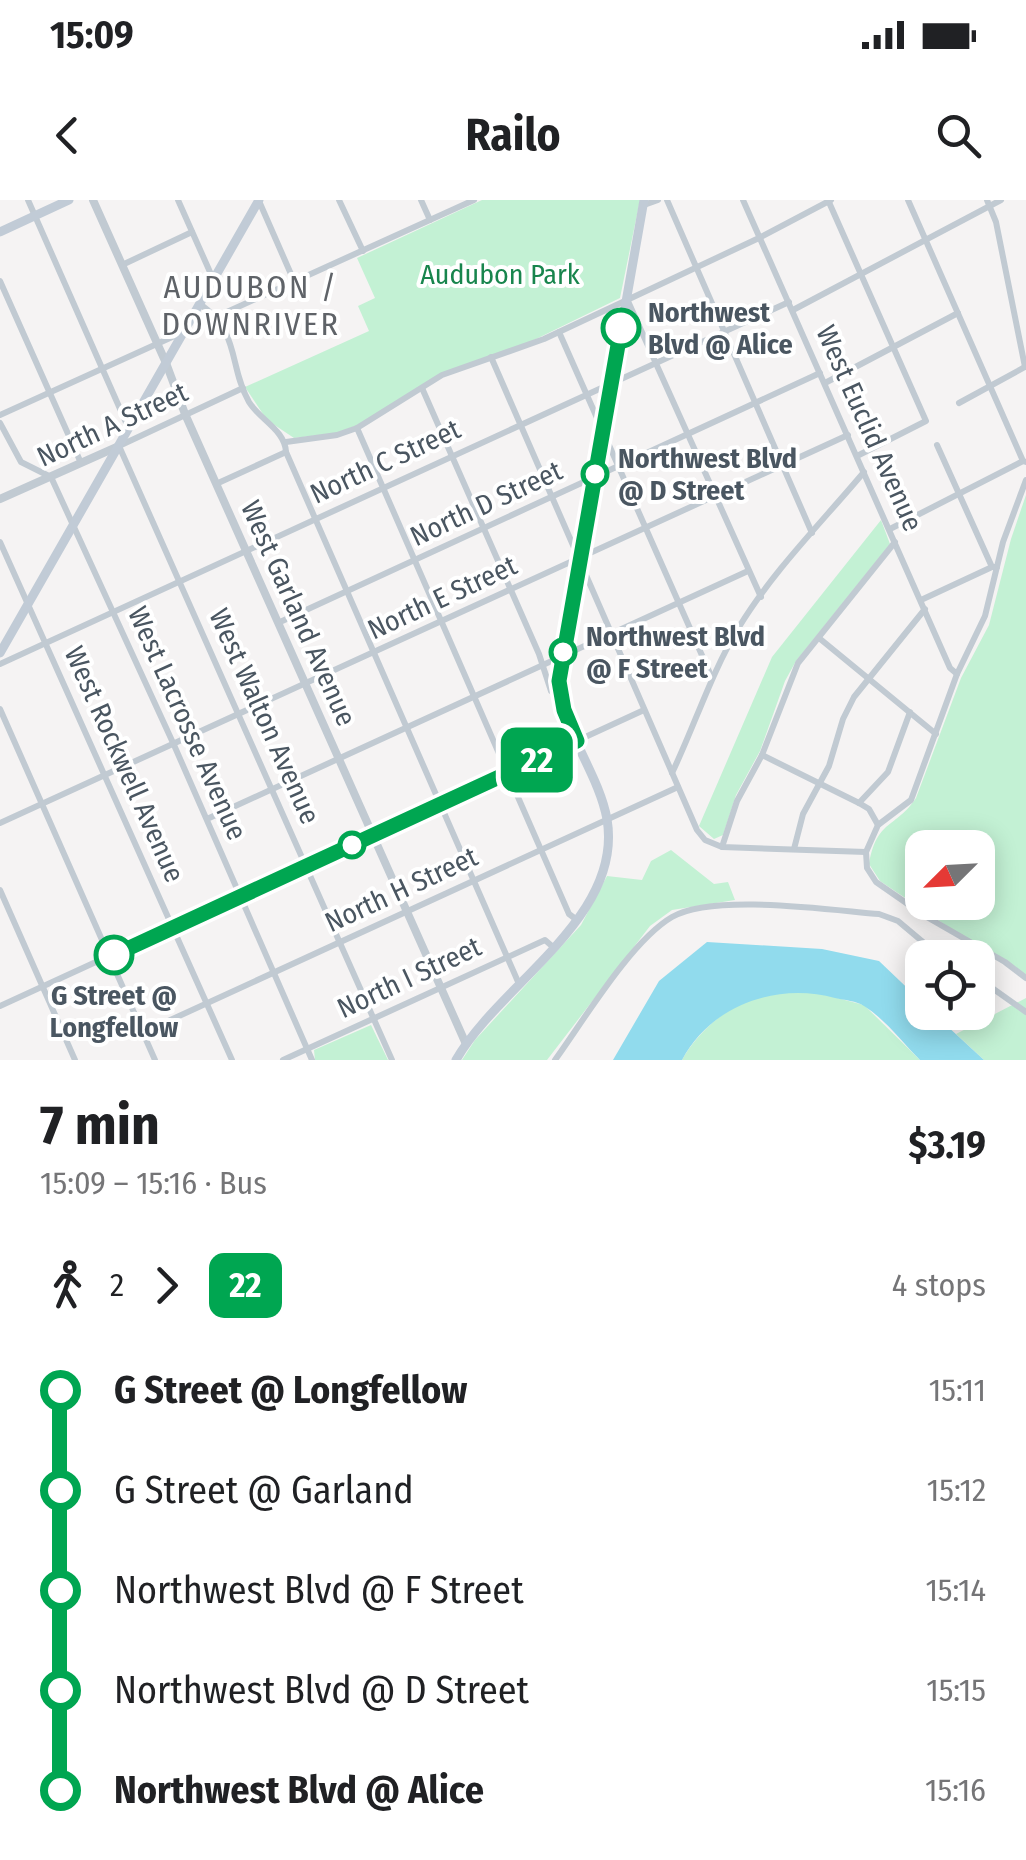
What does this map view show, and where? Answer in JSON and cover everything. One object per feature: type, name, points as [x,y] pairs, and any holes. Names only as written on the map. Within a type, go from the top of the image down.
[{"type":"main road","points":[[0,232],[69,200]]},
{"type":"main road","points":[[0,653],[259,200]]},
{"type":"main road","points":[[456,1060],[577,920],[602,874],[608,842],[607,820],[560,697],[578,560],[644,203]]},
{"type":"street","points":[[28,200],[129,428]]},
{"type":"street","name":"West Garland Avenue","points":[[93,200],[158,344],[184,414],[466,1044]]},
{"type":"street","points":[[178,200],[214,281]]},
{"type":"street","points":[[259,200],[295,282]]},
{"type":"street","points":[[340,200],[363,251]]},
{"type":"street","points":[[421,200],[430,220]]},
{"type":"street","points":[[218,316],[474,200]]},
{"type":"street","points":[[644,203],[658,200]]},
{"type":"street","points":[[667,200],[812,534]]},
{"type":"street","name":"West Euclid Avenue","points":[[742,200],[950,668],[957,674]]},
{"type":"street","points":[[286,442],[357,428],[442,376],[559,332],[759,238],[829,200],[926,420],[857,456]]},
{"type":"street","points":[[890,529],[1024,462],[908,200]]},
{"type":"street","name":"North C Street","points":[[0,664],[519,424],[861,274],[1001,200]]},
{"type":"street","points":[[958,403],[1025,366],[989,203]]},
{"type":"street","points":[[122,265],[192,232]]},
{"type":"street","points":[[0,280],[80,463]]},
{"type":"street","points":[[627,298],[762,596]]},
{"type":"street","points":[[200,304],[218,316],[233,350],[242,388],[254,408],[286,442],[286,452],[519,984]]},
{"type":"street","points":[[825,383],[958,313]]},
{"type":"street","points":[[0,416],[185,330]]},
{"type":"street","points":[[559,332],[712,678]]},
{"type":"street","points":[[491,357],[696,830],[705,840],[722,846],[866,852]]},
{"type":"street","name":"North D Street","points":[[280,622],[820,373]]},
{"type":"street","name":"North A Street","points":[[0,500],[242,388]]},
{"type":"street","points":[[422,388],[551,691],[560,697]]},
{"type":"street","name":"West Lacrosse Avenue","points":[[0,423],[21,462],[51,477],[312,1060]]},
{"type":"street","points":[[357,428],[570,914],[577,920]]},
{"type":"street","name":"North E Street","points":[[0,823],[848,435]]},
{"type":"street","points":[[937,445],[994,567]]},
{"type":"street","name":"West Walton Avenue","points":[[119,446],[392,1060]]},
{"type":"street","points":[[216,484],[286,452]]},
{"type":"street","points":[[672,773],[700,715],[712,678],[740,626],[864,472]]},
{"type":"street","points":[[1026,480],[994,567],[985,616],[957,674],[911,800],[878,826],[866,852],[867,868],[876,882],[1026,978]]},
{"type":"street","name":"West Rockwell Avenue","points":[[0,542],[232,1060]]},
{"type":"street","points":[[722,846],[736,801],[762,755],[798,663],[895,542]]},
{"type":"street","points":[[921,600],[994,567]]},
{"type":"street","points":[[207,819],[748,571]]},
{"type":"street","points":[[794,849],[797,828],[820,784],[843,719],[869,678],[925,610]]},
{"type":"street","points":[[819,638],[936,734]]},
{"type":"street","points":[[0,709],[154,1060]]},
{"type":"street","points":[[0,1006],[644,710]]},
{"type":"street","points":[[859,803],[888,772],[910,712]]},
{"type":"street","points":[[762,755],[869,809],[878,826]]},
{"type":"street","name":"North H Street","points":[[142,1032],[678,788]]},
{"type":"street","points":[[0,890],[76,1060]]},
{"type":"street","points":[[555,1060],[643,942],[681,912],[747,906],[879,914],[898,921],[921,940]]},
{"type":"street","name":"North I Street","points":[[283,1060],[545,940],[553,947]]},
{"type":"street","points":[[995,990],[1026,1012]]},
{"type":"green space","name":"Audubon Park","points":[[482,200],[640,200],[620,298],[532,341],[450,370],[360,424],[337,433],[294,438],[267,420],[245,387],[369,331],[358,306],[375,298],[357,258]]},
{"type":"green space","points":[[1026,495],[1026,979],[995,958],[995,940],[968,940],[938,920],[995,920],[995,830],[905,830],[905,898],[880,881],[869,864],[877,839],[916,798],[961,678],[989,625]]},
{"type":"green space","points":[[881,520],[890,544],[796,661],[760,751],[736,795],[723,835],[714,839],[699,826],[772,657]]},
{"type":"green space","points":[[671,850],[714,884],[728,882],[735,900],[672,910],[650,926],[547,1060],[462,1060],[475,1040],[581,925],[607,876],[642,880],[651,861]]},
{"type":"green space","points":[[784,993],[818,993],[864,1005],[920,1060],[682,1060],[702,1033],[731,1009],[751,999]]},
{"type":"green space","points":[[1026,998],[1026,1060],[984,1060],[956,1034],[964,1030],[995,1030],[995,1014]]},
{"type":"green space","points":[[371,1025],[388,1060],[315,1060],[314,1050]]},
{"type":"water","points":[[707,942],[822,949],[879,961],[905,986],[905,1030],[951,1030],[984,1060],[920,1060],[861,1004],[791,993],[748,1002],[728,1012],[710,1025],[682,1060],[613,1060],[659,981]]},
{"type":"bus line","name":"22","points":[[114,955],[577,741],[560,697],[559,681],[621,328]]},
{"type":"place","name":"Northwest Blvd @ Alice","points":[[621,328]]},
{"type":"place","name":"Northwest Blvd @ D Street","points":[[595,474]]},
{"type":"place","name":"Northwest Blvd @ F Street","points":[[563,652]]},
{"type":"place","name":"G Street @ Longfellow","points":[[114,955]]},
{"type":"district","name":"AUDUBON / DOWNRIVER","points":[[251,306]]}]
